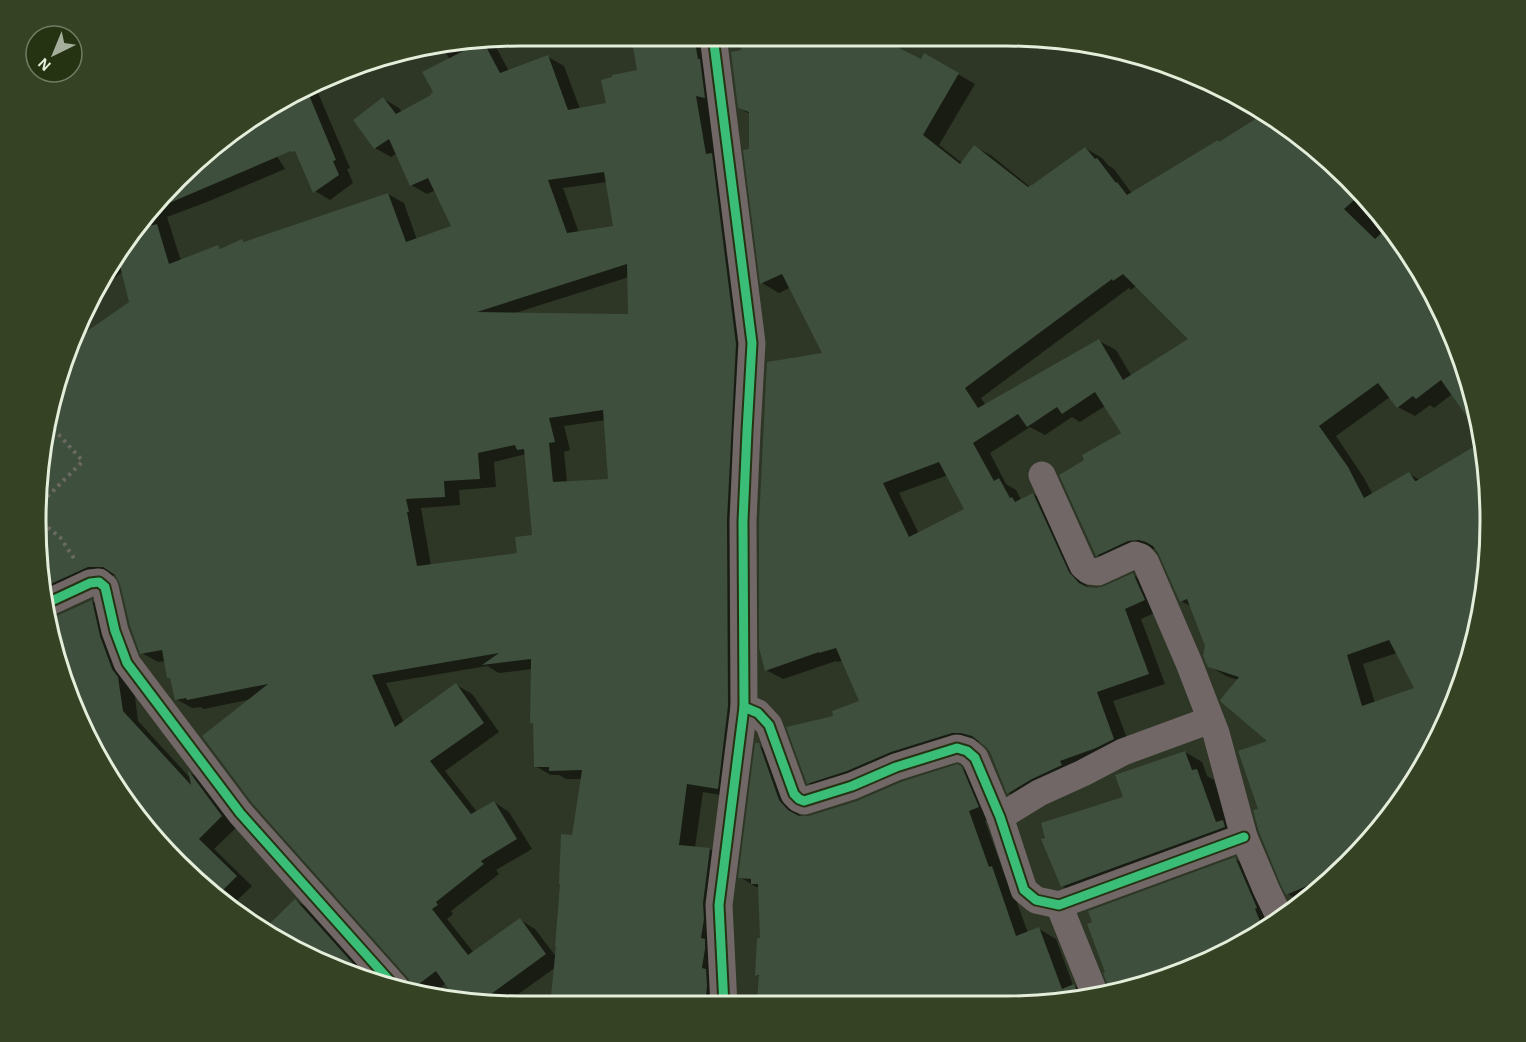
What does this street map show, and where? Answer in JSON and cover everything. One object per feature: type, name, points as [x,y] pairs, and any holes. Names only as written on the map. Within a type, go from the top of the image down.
[{"type":"street","points":[[714,46],[752,343],[743,521],[744,707],[719,905],[724,996]]},
{"type":"street","points":[[1041,475],[1083,566],[1089,571],[1098,572],[1135,555],[1146,563],[1189,663],[1216,734],[1244,837],[1276,910]]},
{"type":"street","points":[[54,600],[90,582],[99,582],[105,586],[115,631],[127,663],[240,813],[384,975]]},
{"type":"street","points":[[744,707],[758,713],[770,725],[794,794],[804,801],[852,786],[896,767],[957,748],[967,751],[975,758],[1000,816],[1024,890],[1036,900],[1059,904],[1244,837]]},
{"type":"street","points":[[1000,816],[1039,793],[1123,752],[1210,720]]},
{"type":"street","points":[[1059,904],[1092,987]]},
{"type":"path","points":[[48,496],[82,462],[55,431]]},
{"type":"path","points":[[46,526],[60,537],[90,582]]},
{"type":"building","points":[[633,46],[696,46],[698,59],[700,59],[705,98],[696,96],[706,154],[712,153],[736,344],[727,520],[728,706],[718,789],[687,784],[679,845],[710,848],[701,938],[705,939],[702,968],[706,969],[706,996],[551,996],[560,884],[561,834],[572,835],[582,770],[549,771],[549,767],[534,767],[533,723],[530,723],[531,659],[482,665],[499,653],[372,675],[395,727],[456,683],[484,723],[430,761],[471,814],[494,801],[517,839],[481,861],[484,864],[436,902],[438,905],[432,909],[468,955],[520,918],[546,954],[491,994],[449,989],[436,971],[419,984],[410,982],[252,803],[202,736],[268,684],[187,700],[186,698],[175,700],[170,678],[167,678],[162,650],[140,654],[130,626],[120,584],[115,575],[103,567],[88,567],[51,584],[46,521],[56,428],[72,368],[86,332],[129,302],[120,267],[150,226],[157,224],[169,264],[218,245],[220,249],[242,239],[244,242],[388,193],[406,242],[451,226],[428,178],[410,186],[389,139],[374,149],[353,120],[383,97],[396,114],[431,95],[433,92],[422,72],[464,50],[487,48],[500,73],[548,55],[568,110],[606,103],[601,80],[612,77],[612,75],[637,70]],"holes":[[[604,172],[613,226],[567,233],[548,180]],[[627,264],[628,314],[477,312]],[[603,410],[608,479],[553,482],[549,443],[555,442],[549,418]],[[515,445],[517,450],[524,449],[532,535],[515,537],[517,553],[417,566],[406,499],[445,497],[444,481],[480,479],[478,453]]]},
{"type":"building","points":[[742,46],[895,46],[921,59],[924,53],[959,73],[923,135],[960,164],[974,145],[1028,187],[1085,147],[1127,195],[1256,118],[1294,145],[1341,185],[1354,200],[1344,209],[1375,239],[1382,233],[1400,257],[1431,311],[1443,339],[1454,368],[1468,418],[1441,380],[1416,399],[1413,396],[1397,408],[1378,383],[1319,426],[1348,467],[1364,498],[1409,472],[1416,481],[1473,447],[1480,521],[1475,583],[1463,644],[1454,674],[1431,731],[1400,785],[1381,810],[1341,857],[1309,885],[1286,895],[1259,832],[1253,810],[1258,809],[1238,751],[1267,741],[1220,700],[1239,677],[1208,667],[1203,656],[1205,646],[1187,599],[1180,602],[1153,546],[1139,540],[1128,541],[1096,556],[1059,475],[1084,460],[1082,455],[1121,433],[1095,392],[1062,414],[1057,407],[1027,427],[1018,414],[973,443],[994,481],[999,478],[1010,498],[1012,497],[1015,502],[1033,493],[1069,572],[1079,583],[1096,588],[1133,573],[1145,600],[1125,609],[1149,674],[1097,692],[1114,739],[1060,761],[1062,765],[1007,794],[990,752],[972,736],[961,733],[952,733],[891,752],[847,771],[807,784],[786,727],[833,716],[832,711],[859,701],[836,648],[765,671],[759,648],[759,521],[767,362],[822,353],[782,274],[760,284],[743,150],[749,149],[749,112],[738,108],[731,52],[741,50]],"holes":[[[1123,274],[1188,339],[1123,380],[1099,339],[978,408],[965,388],[1112,279],[1113,281]],[[939,462],[964,509],[909,537],[883,483]],[[1389,640],[1414,688],[1362,706],[1347,655]]]},
{"type":"building","points":[[309,96],[336,160],[333,161],[339,175],[313,193],[295,151],[168,204],[185,185],[232,145],[257,126]]},
{"type":"building","points":[[92,600],[100,636],[112,669],[118,677],[123,711],[191,785],[188,770],[222,816],[199,839],[237,876],[223,890],[185,857],[126,785],[95,731],[83,703],[72,674],[56,616]]},
{"type":"building","points":[[755,743],[759,743],[779,800],[788,810],[799,816],[809,816],[857,801],[901,782],[957,764],[962,767],[979,807],[969,811],[989,867],[992,866],[1016,936],[1039,927],[1062,989],[1074,984],[1076,990],[1005,996],[757,996],[759,975],[755,976],[757,938],[760,938],[758,884],[751,884],[751,879],[738,878]]},
{"type":"building","points":[[1185,751],[1192,770],[1197,769],[1216,822],[1223,820],[1225,827],[1061,887],[1041,839],[1045,838],[1041,823],[1123,797],[1115,775]]},
{"type":"building","points":[[1235,857],[1257,908],[1255,909],[1260,921],[1215,947],[1187,959],[1158,970],[1107,984],[1087,924],[1092,922],[1088,911]]},
{"type":"building","points":[[295,899],[354,965],[311,947],[270,924]]},
{"type":"cycle path","points":[[714,46],[752,343],[743,521],[744,707],[719,905],[724,996]]},
{"type":"cycle path","points":[[54,600],[90,583],[99,582],[105,587],[115,631],[127,663],[240,813],[384,975]]},
{"type":"cycle path","points":[[744,707],[758,713],[769,725],[794,794],[804,801],[852,786],[896,767],[957,748],[967,751],[975,758],[1000,817],[1024,890],[1036,900],[1059,905],[1244,837]]}]
